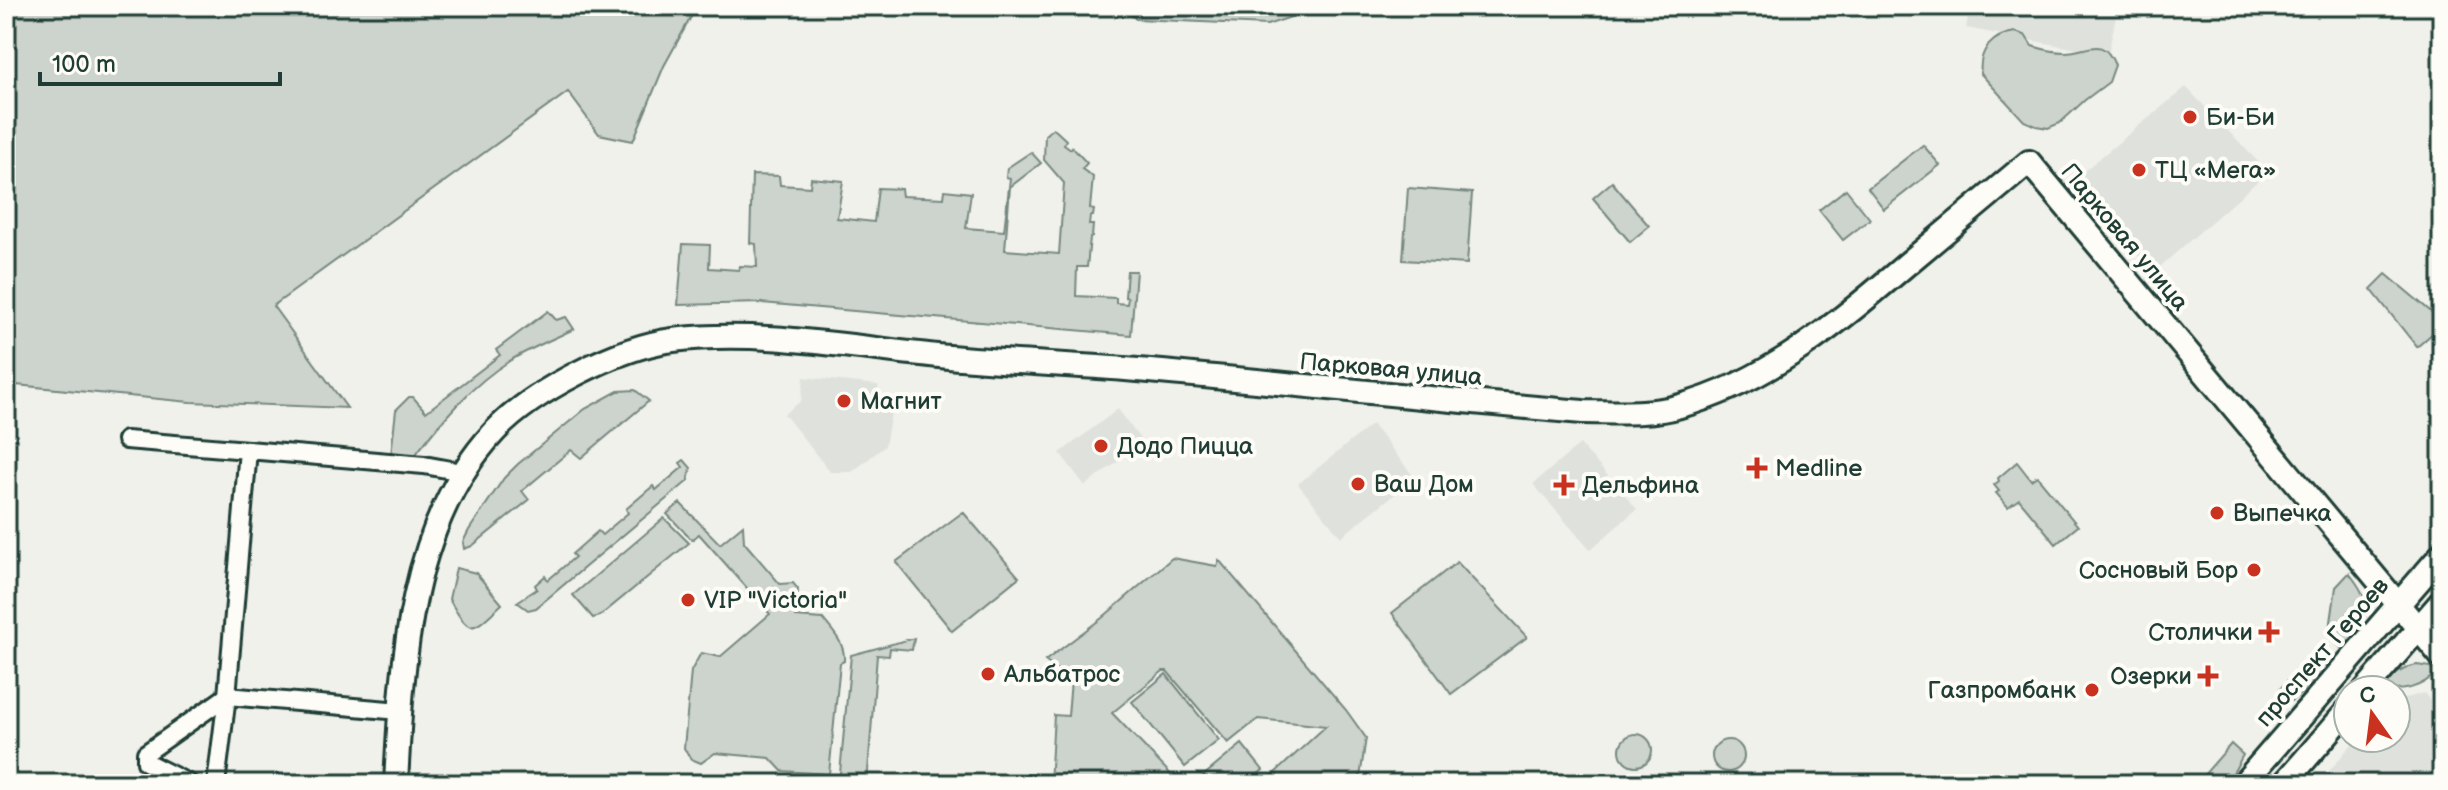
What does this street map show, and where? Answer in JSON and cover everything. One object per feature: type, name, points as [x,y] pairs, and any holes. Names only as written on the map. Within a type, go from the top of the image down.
[{"type":"street","name":"Парковая улица","points":[[396,784],[400,711],[412,613],[432,538],[462,472],[496,429],[549,388],[617,356],[670,341],[737,337],[795,340],[946,357],[1149,371],[1583,412],[1635,412],[1678,407],[1748,380],[1792,354],[1850,312],[2029,162],[2397,603]]},
{"type":"street","points":[[126,440],[424,465],[462,472]]},
{"type":"street","points":[[216,784],[227,696],[248,450]]},
{"type":"street","name":"проспект Героев","points":[[2243,784],[2442,554]]},
{"type":"street","points":[[2379,674],[2442,601]]},
{"type":"street","points":[[2397,603],[2442,657]]},
{"type":"street","points":[[190,784],[146,762],[146,753],[227,696],[400,711]]},
{"type":"street","points":[[2284,784],[2332,728]]},
{"type":"shaded area","points":[[13,6],[697,6],[664,66],[633,141],[599,134],[568,92],[273,306],[347,408],[190,402],[6,384],[6,11]]},
{"type":"shaded area","points":[[1120,6],[1324,6],[1267,25],[1136,19]]},
{"type":"shaded area","points":[[1970,6],[2118,6],[2108,55],[1966,28]]},
{"type":"shaded area","points":[[2015,32],[2025,35],[2032,46],[2048,50],[2065,52],[2100,47],[2115,65],[2109,82],[2060,123],[2048,128],[2024,121],[1981,74],[1982,58],[1989,45],[2000,36]]},
{"type":"shaded area","points":[[2186,87],[2268,172],[2153,273],[2073,180]]},
{"type":"shaded area","points":[[1053,128],[1066,140],[1064,144],[1072,147],[1087,163],[1082,169],[1093,177],[1090,209],[1094,210],[1089,225],[1093,225],[1092,237],[1087,267],[1077,267],[1076,296],[1116,298],[1116,303],[1127,304],[1127,271],[1136,271],[1131,335],[762,303],[678,305],[683,244],[710,245],[709,268],[739,270],[740,266],[757,267],[756,244],[750,243],[752,175],[779,176],[780,185],[810,187],[811,178],[843,181],[837,218],[874,222],[878,188],[901,189],[902,196],[944,198],[945,190],[971,193],[966,228],[1004,231],[1010,178],[1006,177],[1007,168],[1031,152],[1041,163],[1010,187],[1005,250],[1059,254],[1064,183],[1044,160],[1045,135]]},
{"type":"shaded area","points":[[1923,145],[1940,165],[1884,209],[1868,188]]},
{"type":"shaded area","points":[[1612,182],[1649,226],[1630,242],[1593,198]]},
{"type":"shaded area","points":[[1408,188],[1472,193],[1467,264],[1403,260]]},
{"type":"shaded area","points":[[1846,189],[1870,219],[1843,240],[1819,210]]},
{"type":"shaded area","points":[[2386,274],[2442,321],[2442,325],[2417,347],[2371,289]]},
{"type":"shaded area","points":[[548,311],[556,320],[566,317],[574,329],[496,370],[446,417],[413,458],[391,455],[396,410],[409,397],[413,397],[426,412],[500,355],[496,350]]},
{"type":"shaded area","points":[[804,377],[878,385],[880,400],[893,402],[885,446],[852,472],[830,472],[784,414],[801,401]]},
{"type":"shaded area","points":[[635,390],[649,401],[581,458],[571,450],[522,491],[529,500],[472,546],[464,549],[463,542],[469,530],[504,478],[518,464],[585,409],[618,391]]},
{"type":"shaded area","points":[[1118,409],[1143,443],[1085,486],[1060,453]]},
{"type":"shaded area","name":"Ваш Дом","points":[[1372,424],[1415,478],[1341,537],[1298,484]]},
{"type":"shaded area","points":[[1580,444],[1637,509],[1590,550],[1533,484]]},
{"type":"shaded area","points":[[684,460],[691,468],[688,481],[536,608],[528,610],[517,602],[537,589],[535,585],[545,576],[548,580],[575,557],[572,554],[598,531],[602,535],[628,513],[626,509],[653,486],[656,490],[683,467],[680,463]]},
{"type":"shaded area","points":[[2017,462],[2031,480],[2037,476],[2078,526],[2056,544],[2019,499],[2008,507],[1996,493],[1999,491],[1994,485],[1998,478]]},
{"type":"shaded area","points":[[680,503],[720,544],[743,525],[744,542],[780,584],[793,583],[798,589],[796,617],[823,619],[838,638],[844,661],[840,663],[829,774],[782,771],[770,758],[715,753],[701,763],[691,759],[684,748],[691,671],[701,653],[720,657],[770,614],[699,534],[692,540],[667,514]]},
{"type":"shaded area","points":[[963,512],[1019,577],[952,631],[896,562]]},
{"type":"shaded area","points":[[664,518],[689,543],[600,616],[593,618],[573,595]]},
{"type":"shaded area","points":[[1172,558],[1217,566],[1219,560],[1346,710],[1366,738],[1359,784],[1263,784],[1326,726],[1258,719],[1228,743],[1167,671],[1163,671],[1112,713],[1180,784],[1050,784],[1054,715],[1068,716],[1071,680],[1045,661],[1102,618]]},
{"type":"shaded area","points":[[1457,562],[1527,637],[1451,694],[1392,613]]},
{"type":"shaded area","points":[[456,568],[476,573],[502,604],[484,621],[472,627],[462,620],[449,599]]},
{"type":"shaded area","points":[[2349,573],[2363,595],[2366,613],[2343,650],[2329,636],[2336,587]]},
{"type":"shaded area","points":[[914,638],[912,650],[890,648],[889,656],[877,655],[867,784],[839,784],[851,655]]},
{"type":"shaded area","points":[[2323,661],[2332,663],[2320,679],[2291,701],[2279,690],[2298,671]]},
{"type":"shaded area","points":[[2417,665],[2430,667],[2437,672],[2412,688],[2412,674],[2397,674]]},
{"type":"shaded area","points":[[1166,674],[1219,740],[1185,767],[1132,702]]},
{"type":"shaded area","points":[[2424,693],[2442,715],[2442,784],[2318,784],[2343,754],[2412,754],[2412,696]]},
{"type":"shaded area","points":[[1636,734],[1647,739],[1652,750],[1647,761],[1636,766],[1625,761],[1620,750],[1625,739]]},
{"type":"shaded area","points":[[1728,740],[1739,745],[1744,756],[1739,767],[1728,772],[1717,767],[1712,756],[1717,745]]},
{"type":"shaded area","points":[[1242,744],[1263,770],[1246,784],[1199,784],[1197,781]]},
{"type":"shaded area","points":[[2231,744],[2243,755],[2227,784],[2196,784]]},
{"type":"place","name":"Би-Би","points":[[2190,117]]},
{"type":"place","name":"ТЦ «Мега»","points":[[2139,170]]},
{"type":"place","name":"Магнит","points":[[844,401]]},
{"type":"place","name":"Додо Пицца","points":[[1101,446]]},
{"type":"place","name":"Medline","points":[[1757,468]]},
{"type":"place","name":"Ваш Дом","points":[[1358,484]]},
{"type":"place","name":"Дельфина","points":[[1564,485]]},
{"type":"place","name":"Выпечка","points":[[2217,513]]},
{"type":"place","name":"Сосновый Бор","points":[[2254,570]]},
{"type":"place","name":"VIP \"Victoria\"","points":[[688,600]]},
{"type":"place","name":"Столички","points":[[2269,632]]},
{"type":"place","name":"Альбатрос","points":[[988,674]]},
{"type":"place","name":"Озерки","points":[[2208,676]]},
{"type":"place","name":"Газпромбанк","points":[[2092,690]]}]
